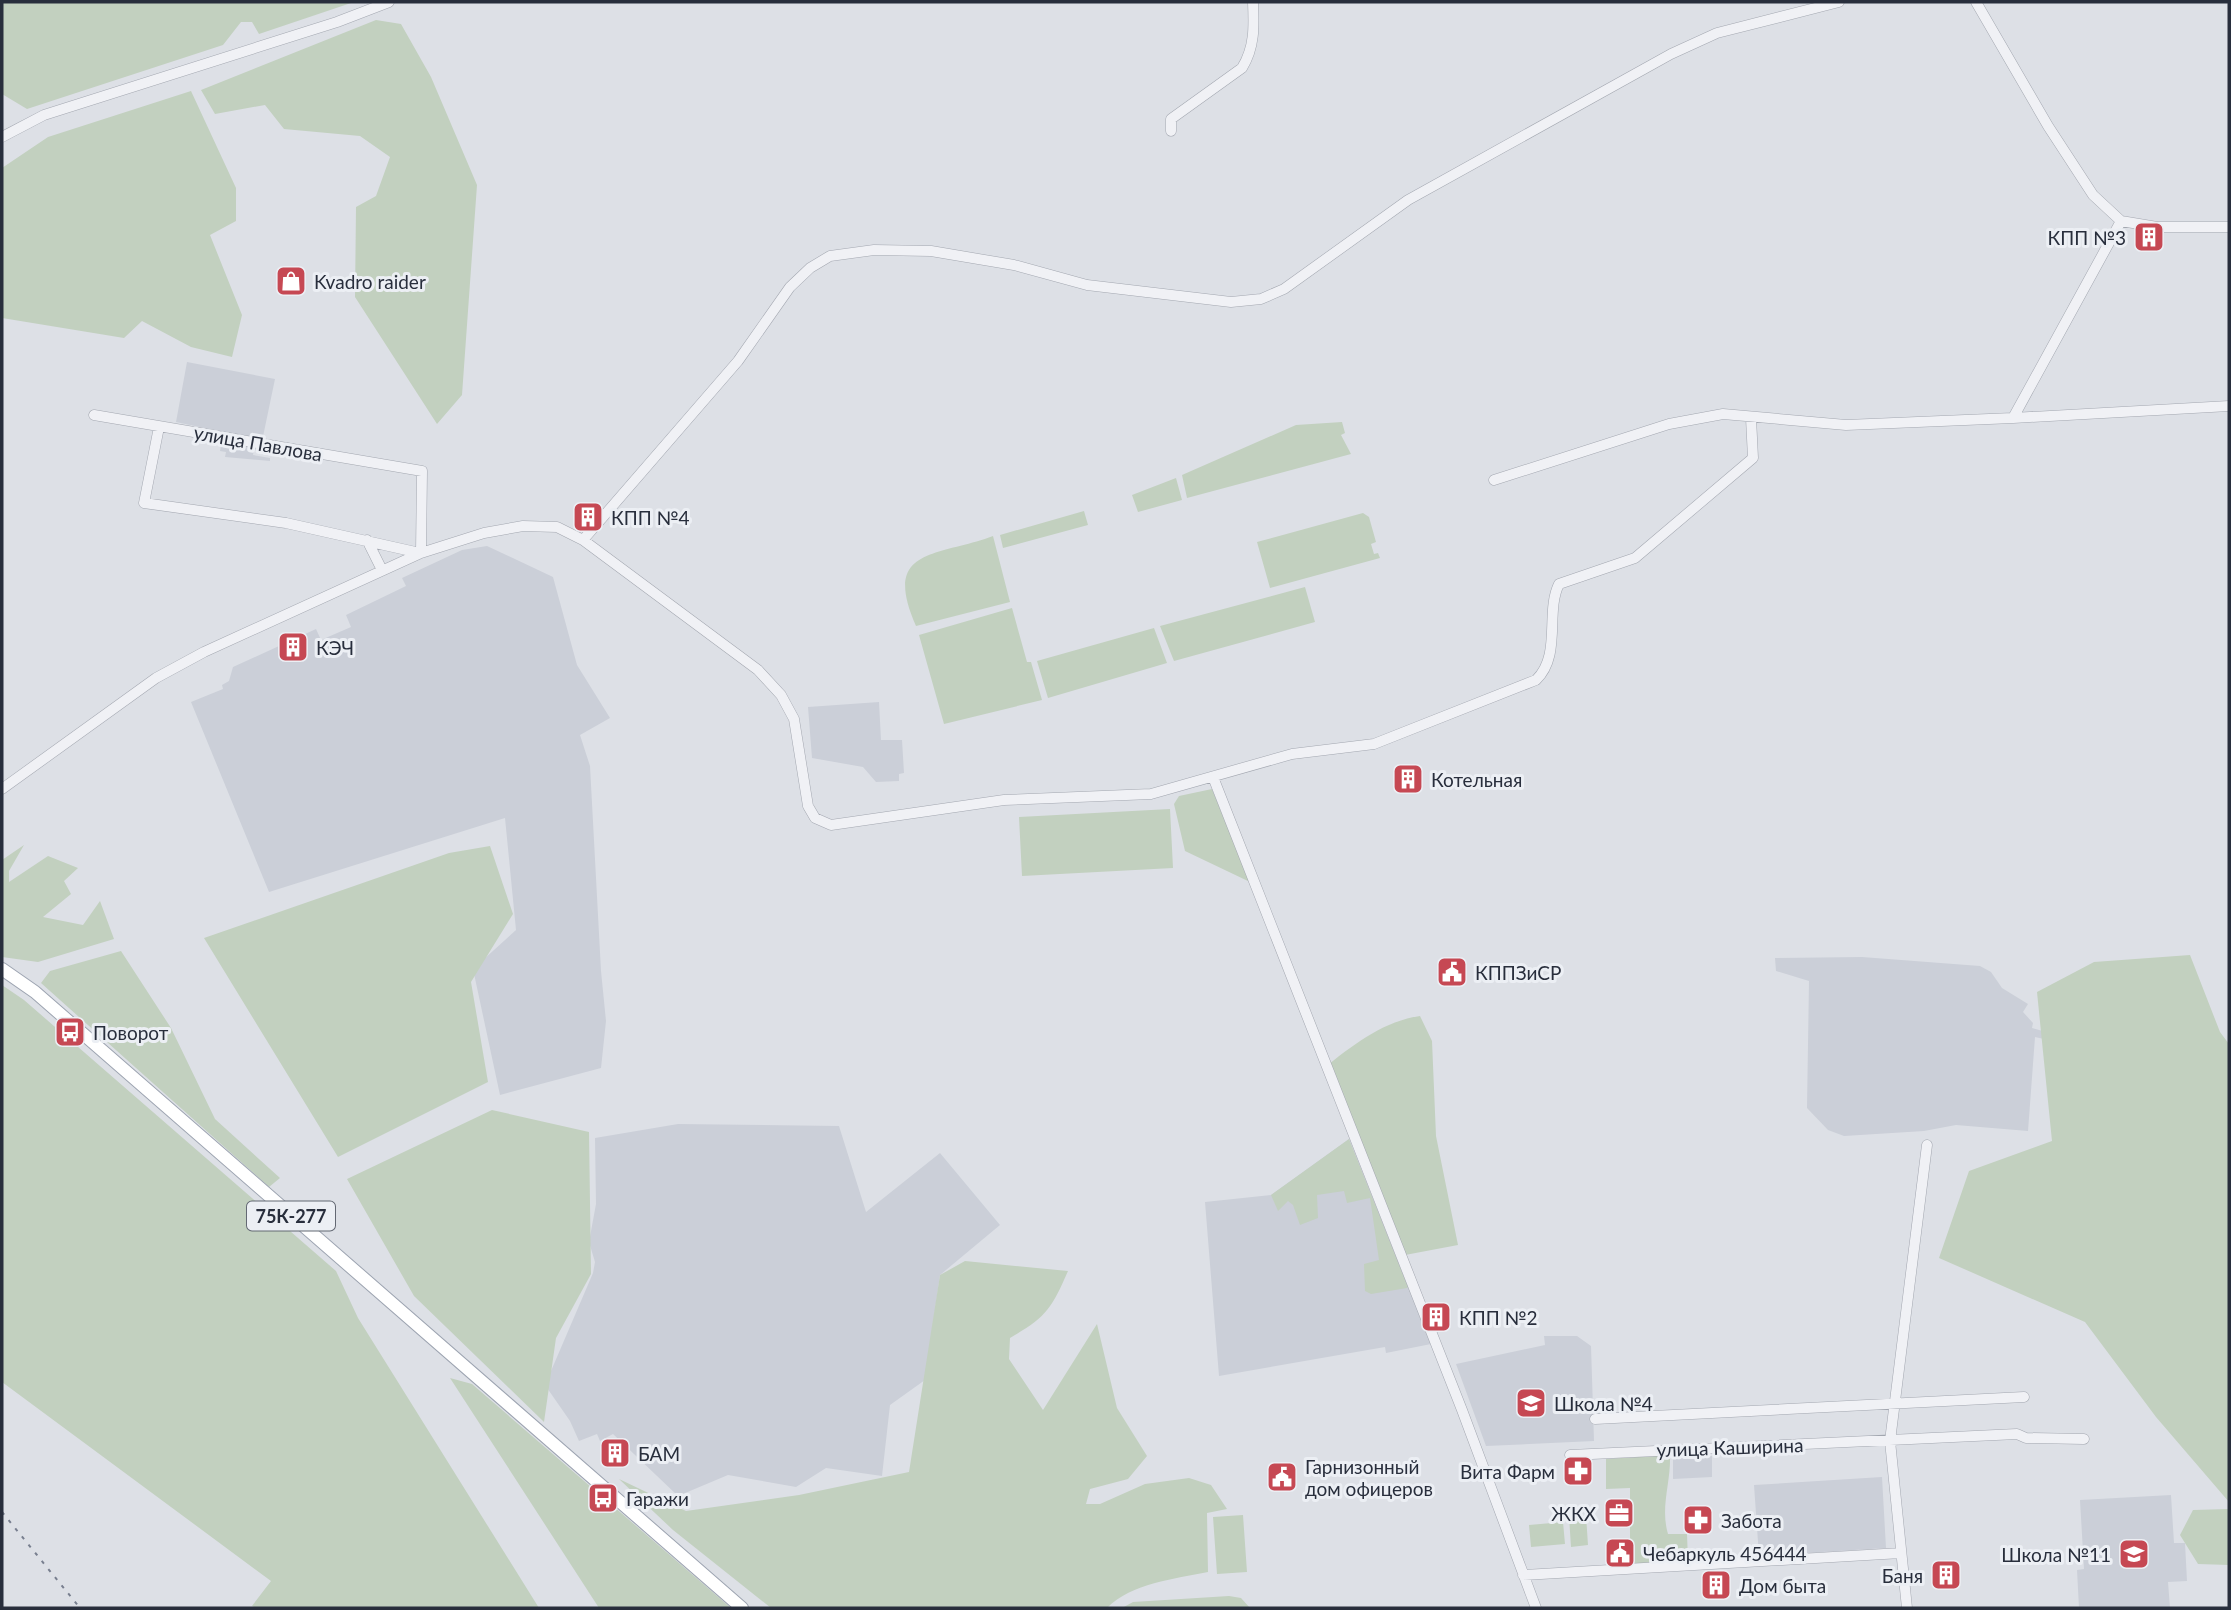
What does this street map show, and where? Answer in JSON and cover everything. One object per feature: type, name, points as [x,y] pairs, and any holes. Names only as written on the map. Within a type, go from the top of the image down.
[{"type":"main road","name":"75К-277","points":[[2,969],[35,992],[742,1608]]},
{"type":"street","points":[[2,137],[44,115],[337,22],[389,2]]},
{"type":"street","points":[[1171,131],[1171,119],[1210,93],[1246,61],[1254,30],[1253,2]]},
{"type":"street","points":[[583,540],[737,361],[790,287],[810,268],[830,256],[874,250],[931,251],[1014,265],[1087,285],[1231,302],[1261,299],[1284,289],[1408,200],[1671,54],[1717,33],[1839,2]]},
{"type":"street","points":[[1976,2],[2048,126],[2093,195],[2121,221],[2157,227],[2229,227]]},
{"type":"street","points":[[2013,418],[2121,221]]},
{"type":"street","points":[[1494,480],[1669,424],[1723,414],[1846,425],[2229,406]]},
{"type":"street","name":"улица Павлова","points":[[94,415],[422,471],[421,553]]},
{"type":"street","points":[[2,789],[156,678],[204,652],[421,553],[484,533],[523,526],[557,527],[583,540],[758,670],[781,695],[794,719],[808,806],[815,818],[831,825],[1004,800],[1152,794],[1292,754],[1374,744],[1536,680],[1546,665],[1554,629],[1555,592],[1559,584],[1626,562],[1654,544],[1752,457],[1751,418]]},
{"type":"street","points":[[159,427],[144,503],[286,523],[421,553]]},
{"type":"street","points":[[368,540],[382,570]]},
{"type":"street","points":[[1213,777],[1428,1323],[1536,1608]]},
{"type":"street","points":[[1906,1608],[1890,1441],[1927,1146]]},
{"type":"street","name":"улица Каширина","points":[[1595,1419],[2024,1397]]},
{"type":"street","name":"улица Каширина","points":[[1570,1455],[2017,1434],[2026,1438],[2084,1439]]},
{"type":"street","points":[[1523,1575],[1901,1553]]},
{"type":"shaded area","points":[[187,362],[275,379],[260,451],[254,450],[253,455],[270,458],[270,461],[225,457],[226,452],[220,451],[223,432],[176,422]]},
{"type":"shaded area","points":[[487,546],[553,577],[577,665],[610,718],[580,735],[590,766],[606,1021],[601,1068],[500,1095],[473,969],[516,930],[505,818],[269,892],[191,702],[223,689],[222,685],[229,681],[233,667],[316,629],[321,640],[351,627],[346,615],[406,586],[402,578],[462,550]]},
{"type":"shaded area","points":[[879,702],[881,740],[902,740],[904,773],[899,774],[899,781],[876,782],[863,767],[812,758],[808,707]]},
{"type":"shaded area","points":[[1862,957],[1980,966],[1991,972],[2002,988],[2028,1004],[2023,1012],[2033,1023],[2032,1028],[2046,1032],[2044,1039],[2035,1037],[2028,1131],[1956,1125],[1924,1131],[1844,1136],[1828,1130],[1807,1108],[1809,981],[1776,971],[1775,958]]},
{"type":"shaded area","points":[[678,1124],[839,1126],[866,1212],[940,1153],[1000,1225],[940,1275],[925,1380],[890,1405],[882,1476],[826,1468],[796,1487],[728,1475],[678,1496],[613,1434],[600,1441],[597,1434],[579,1441],[570,1421],[545,1385],[593,1273],[595,1262],[589,1242],[596,1204],[595,1138]]},
{"type":"shaded area","points":[[1349,1139],[1431,1344],[1386,1353],[1385,1347],[1219,1376],[1205,1202],[1271,1195]]},
{"type":"shaded area","name":"Школа №4","points":[[1544,1336],[1577,1336],[1591,1346],[1594,1441],[1486,1446],[1456,1364],[1545,1345]]},
{"type":"shaded area","points":[[1712,1456],[1712,1477],[1673,1479],[1673,1457]]},
{"type":"shaded area","points":[[1882,1477],[1886,1548],[1759,1556],[1754,1485]]},
{"type":"shaded area","name":"Школа №11","points":[[2171,1495],[2174,1543],[2185,1543],[2187,1581],[2168,1582],[2170,1608],[2079,1608],[2077,1570],[2084,1569],[2080,1500]]},
{"type":"green space","points":[[2,2],[354,2],[259,34],[252,22],[241,22],[223,45],[27,109],[2,94]]},
{"type":"green space","points":[[376,20],[401,24],[431,77],[477,185],[462,395],[437,424],[355,297],[356,207],[376,196],[390,157],[360,136],[284,129],[265,105],[215,114],[201,90]]},
{"type":"green space","points":[[191,91],[236,188],[236,221],[210,235],[242,315],[232,357],[191,347],[142,321],[124,338],[2,318],[2,168],[48,137]]},
{"type":"green space","points":[[1342,422],[1345,433],[1341,435],[1351,454],[1187,498],[1182,475],[1296,425]]},
{"type":"green space","points":[[1176,478],[1182,500],[1138,512],[1132,495]]},
{"type":"green space","points":[[1084,511],[1088,525],[1003,548],[1000,535]]},
{"type":"green space","points":[[1363,513],[1369,517],[1376,542],[1371,544],[1374,554],[1378,553],[1380,558],[1270,588],[1257,542]]},
{"type":"green space","points":[[993,536],[1010,602],[916,626],[907,600],[905,582],[910,568],[920,559],[935,553]]},
{"type":"green space","points":[[1305,587],[1315,622],[1174,661],[1160,626]]},
{"type":"green space","points":[[1012,608],[1027,662],[1031,662],[1042,700],[944,724],[919,635]]},
{"type":"green space","points":[[1154,628],[1167,663],[1048,698],[1037,661]]},
{"type":"green space","points":[[1212,789],[1250,882],[1185,851],[1174,804],[1179,796]]},
{"type":"green space","points":[[1170,809],[1173,868],[1022,876],[1019,817]]},
{"type":"green space","points":[[24,845],[9,871],[9,882],[48,856],[78,868],[64,881],[71,894],[43,917],[83,925],[100,901],[114,939],[38,962],[2,957],[2,860]]},
{"type":"green space","points":[[490,846],[513,914],[471,982],[488,1082],[338,1157],[204,938],[449,853]]},
{"type":"green space","points":[[121,951],[171,1028],[215,1119],[280,1178],[269,1187],[41,983],[50,971]]},
{"type":"green space","points":[[2190,955],[2220,1032],[2229,1044],[2229,1502],[2156,1417],[2085,1322],[1939,1258],[1969,1171],[2052,1141],[2037,992],[2094,962]]},
{"type":"green space","points":[[2,985],[24,1000],[336,1271],[358,1318],[539,1608],[256,1608],[252,1606],[271,1581],[2,1382]]},
{"type":"green space","points":[[1420,1016],[1432,1041],[1436,1136],[1458,1245],[1405,1255],[1329,1064],[1361,1040],[1383,1028]]},
{"type":"green space","points":[[492,1110],[589,1132],[591,1274],[556,1338],[544,1422],[414,1296],[347,1179]]},
{"type":"green space","points":[[1349,1139],[1407,1288],[1371,1294],[1365,1291],[1364,1264],[1379,1260],[1370,1198],[1347,1203],[1344,1191],[1317,1195],[1318,1218],[1300,1225],[1293,1205],[1288,1201],[1278,1211],[1271,1195]]},
{"type":"green space","points":[[965,1261],[1068,1271],[1052,1304],[1040,1318],[1010,1338],[1009,1359],[1043,1410],[1097,1324],[1117,1408],[1147,1456],[1128,1479],[1090,1489],[1086,1504],[1100,1504],[1145,1484],[1189,1478],[1211,1485],[1227,1509],[1207,1513],[1208,1572],[1141,1587],[1107,1608],[771,1608],[673,1530],[619,1479],[686,1511],[799,1495],[909,1472],[940,1275]]},
{"type":"green space","points":[[450,1378],[472,1384],[731,1608],[599,1608]]},
{"type":"green space","points":[[1670,1455],[1666,1524],[1668,1534],[1687,1534],[1688,1561],[1634,1567],[1630,1564],[1630,1488],[1606,1489],[1606,1459]]},
{"type":"green space","points":[[2229,1509],[2229,1565],[2198,1564],[2180,1535],[2193,1510]]},
{"type":"green space","points":[[1243,1515],[1247,1572],[1217,1574],[1213,1517]]},
{"type":"green space","points":[[1586,1515],[1588,1545],[1571,1547],[1569,1516]]},
{"type":"green space","points":[[1563,1522],[1565,1544],[1531,1547],[1529,1525]]},
{"type":"green space","points":[[1229,1596],[1241,1598],[1250,1608],[1122,1608],[1133,1602]]},
{"type":"railway","points":[[2,1512],[80,1608]]},
{"type":"place","name":"КПП №3","points":[[2149,237]]},
{"type":"place","name":"Kvadro raider","points":[[291,281]]},
{"type":"place","name":"КПП №4","points":[[588,517]]},
{"type":"place","name":"КЭЧ","points":[[293,647]]},
{"type":"place","name":"Котельная","points":[[1408,779]]},
{"type":"place","name":"КППЗиСР","points":[[1452,972]]},
{"type":"place","name":"Поворот","points":[[70,1032]]},
{"type":"place","name":"КПП №2","points":[[1436,1317]]},
{"type":"place","name":"Школа №4","points":[[1531,1403]]},
{"type":"place","name":"БАМ","points":[[615,1453]]},
{"type":"place","name":"Вита Фарм","points":[[1578,1471]]},
{"type":"place","name":"Гарнизонный дом офицеров","points":[[1282,1477]]},
{"type":"place","name":"Гаражи","points":[[603,1498]]},
{"type":"place","name":"ЖКХ","points":[[1619,1513]]},
{"type":"place","name":"Забота","points":[[1698,1520]]},
{"type":"place","name":"Чебаpкуль 456444","points":[[1620,1553]]},
{"type":"place","name":"Школа №11","points":[[2134,1554]]},
{"type":"place","name":"Баня","points":[[1946,1575]]},
{"type":"place","name":"Дом быта","points":[[1716,1585]]}]
